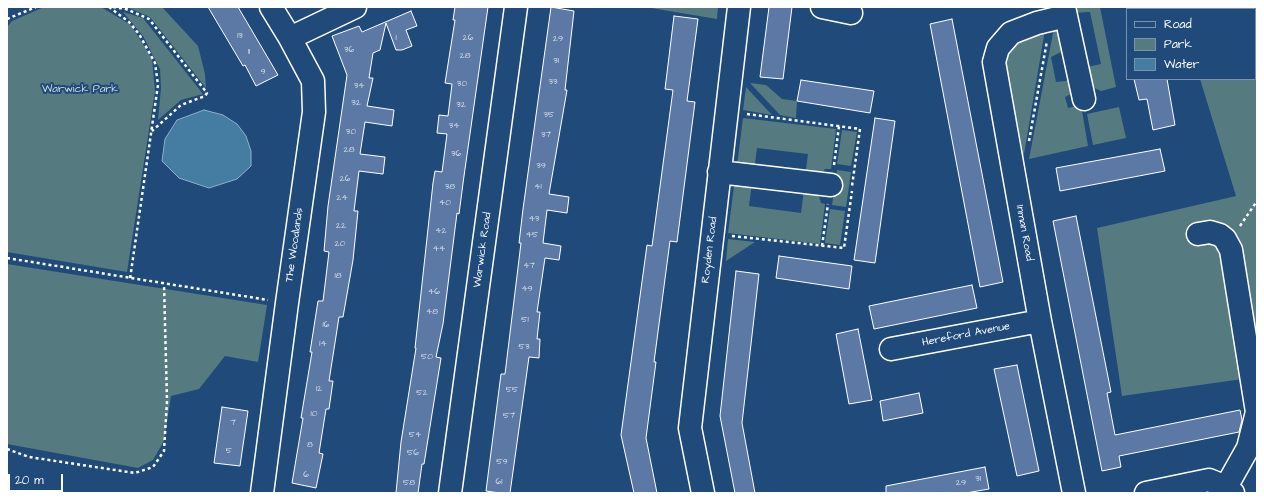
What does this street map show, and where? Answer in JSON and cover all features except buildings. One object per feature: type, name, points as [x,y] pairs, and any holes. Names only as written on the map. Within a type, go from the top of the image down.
[{"type":"street","name":"The Woodlands","points":[[262,493],[314,112],[313,81],[290,38],[271,7]]},
{"type":"street","points":[[290,38],[355,7]]},
{"type":"street","name":"Warwick Road","points":[[450,493],[516,7]]},
{"type":"street","name":"Royden Road","points":[[703,493],[690,428],[739,7]]},
{"type":"street","points":[[822,7],[851,12]]},
{"type":"street","points":[[1059,15],[1084,99]]},
{"type":"street","name":"Inman Road","points":[[1059,15],[1010,33],[998,48],[994,62],[1040,321],[1074,493]]},
{"type":"street","points":[[719,172],[831,185]]},
{"type":"street","points":[[1146,493],[1209,480],[1229,490],[1248,448],[1257,412],[1230,250],[1220,235],[1210,232],[1198,234]]},
{"type":"street","name":"Hereford Avenue","points":[[891,349],[1040,321]]},
{"type":"path","points":[[7,19],[36,7]]},
{"type":"path","points":[[109,7],[129,22],[139,34],[155,63],[158,85],[130,278]]},
{"type":"path","points":[[113,7],[126,9],[149,19],[208,93],[205,96],[181,105],[152,131]]},
{"type":"path","points":[[1012,166],[1026,162],[1048,35],[1059,15]]},
{"type":"path","points":[[1228,245],[1257,201]]},
{"type":"path","points":[[7,258],[287,303]]},
{"type":"path","points":[[7,449],[29,457],[135,473],[154,467],[164,450],[167,408],[164,284]]},
{"type":"green space","name":"Warwick Park","points":[[44,7],[101,7],[131,25],[152,59],[155,91],[127,272],[7,252],[7,27],[12,21]]},
{"type":"green space","points":[[127,7],[162,7],[198,46],[205,74],[206,88],[150,17]]},
{"type":"green space","points":[[645,7],[718,7],[717,19]]},
{"type":"green space","points":[[1071,7],[1100,7],[1116,87],[1101,91],[1090,86],[1083,68],[1101,64],[1090,12],[1073,13]]},
{"type":"green space","points":[[1257,7],[1257,377],[1122,396],[1097,228],[1236,196],[1200,80],[1256,80],[1256,8],[1180,8]]},
{"type":"green space","points":[[123,12],[143,18],[203,94],[181,100],[158,120],[161,88],[160,69],[143,36]]},
{"type":"green space","points":[[1050,28],[1059,29],[1067,49],[1051,57],[1056,82],[1074,80],[1075,87],[1071,94],[1065,97],[1068,108],[1081,105],[1088,146],[1029,159],[1053,33]]},
{"type":"green space","points":[[1045,30],[1023,160],[1018,160],[1001,58],[1006,47]]},
{"type":"green space","points":[[750,83],[766,85],[782,99],[797,101],[796,118],[780,115]]},
{"type":"green space","points":[[746,87],[772,115],[743,110]]},
{"type":"green space","points":[[1119,107],[1126,138],[1093,145],[1087,114]]},
{"type":"green space","points":[[743,118],[836,129],[831,169],[825,169],[818,178],[805,177],[808,154],[757,148],[754,171],[737,165]]},
{"type":"green space","points":[[842,130],[857,132],[851,166],[837,164]]},
{"type":"green space","points":[[837,170],[851,172],[846,207],[832,205]]},
{"type":"green space","points":[[747,182],[752,183],[749,206],[801,213],[804,189],[815,191],[819,196],[821,203],[825,204],[820,244],[728,233],[734,186]]},
{"type":"green space","points":[[830,209],[845,211],[840,245],[825,243]]},
{"type":"green space","points":[[728,239],[755,242],[726,261]]},
{"type":"green space","points":[[7,264],[267,305],[258,362],[225,356],[199,389],[171,396],[164,441],[153,460],[138,468],[7,444]]},
{"type":"water","points":[[204,110],[223,115],[237,124],[246,136],[251,151],[251,166],[237,179],[209,188],[179,178],[162,161],[165,139],[177,120]]}]
